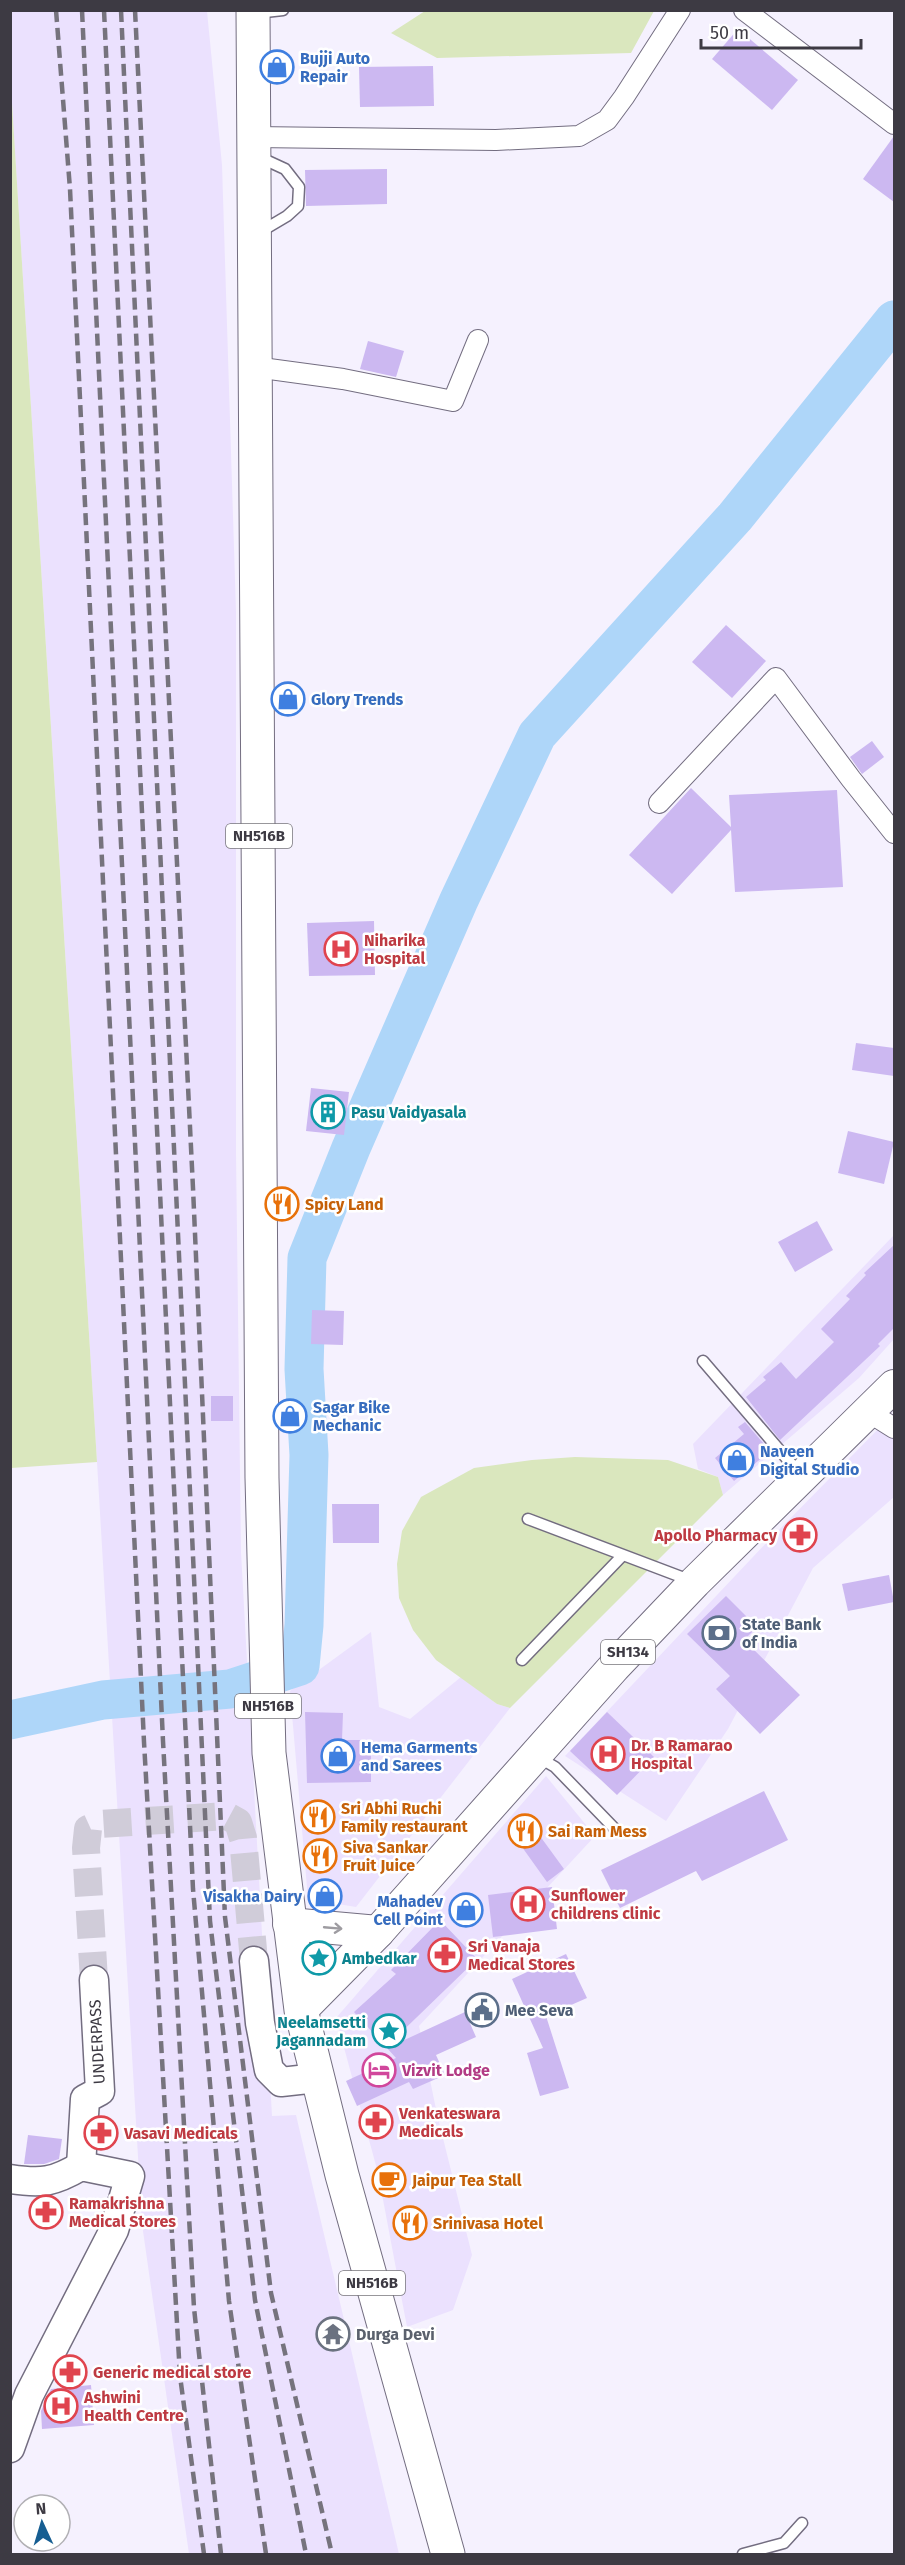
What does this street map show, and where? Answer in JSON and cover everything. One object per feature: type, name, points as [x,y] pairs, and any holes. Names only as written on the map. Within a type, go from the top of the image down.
[{"type":"highway","name":"NH516B","points":[[263,11],[253,146],[253,237],[262,1478],[270,1754],[301,2010],[317,2078],[448,2554]]},
{"type":"main road","name":"SH134","points":[[301,2010],[378,1932],[614,1667],[695,1582],[894,1386]]},
{"type":"main road","points":[[289,1924],[378,1932]]},
{"type":"main road","points":[[254,1961],[260,2024],[269,2070],[281,2082],[317,2078]]},
{"type":"main road","name":"UNDERPASS","points":[[81,2166],[85,2099],[100,2091],[94,1980]]},
{"type":"main road","points":[[10,2179],[32,2182],[60,2179],[81,2166],[130,2176],[114,2230],[29,2395],[10,2448]]},
{"type":"street","points":[[253,146],[579,136],[607,120],[624,98],[680,10]]},
{"type":"street","points":[[744,10],[894,124]]},
{"type":"street","points":[[254,367],[343,379],[453,401],[478,340]]},
{"type":"street","points":[[659,803],[776,678],[850,779],[894,832]]},
{"type":"street","points":[[867,1411],[894,1428]]},
{"type":"lane","points":[[253,146],[285,169],[299,187],[298,206],[287,216],[253,237]]},
{"type":"lane","points":[[703,1361],[802,1477]]},
{"type":"lane","points":[[528,1519],[695,1582]]},
{"type":"lane","points":[[522,1660],[622,1556]]},
{"type":"lane","points":[[536,1755],[555,1767],[615,1829]]},
{"type":"lane","points":[[743,2554],[784,2543],[802,2523]]},
{"type":"shaded area","points":[[10,11],[207,11],[222,165],[236,612],[236,1153],[241,1552],[272,2116],[296,2115],[399,2554],[189,2554],[142,2224],[11,87]]},
{"type":"shaded area","points":[[894,1235],[894,1339],[859,1378],[723,1495],[718,1477],[698,1469],[693,1444]]},
{"type":"shaded area","points":[[894,1413],[894,1497],[813,1568],[728,1729],[666,1821],[565,1756],[769,1540]]},
{"type":"shaded area","points":[[371,1632],[379,1707],[410,1719],[461,1677],[497,1704],[510,1708],[356,1907],[308,1899],[290,1691]]},
{"type":"shaded area","points":[[546,1776],[595,1836],[419,2026],[437,2114],[472,2255],[453,2310],[407,2327],[378,2173],[336,2018]]},
{"type":"green space","points":[[425,11],[654,11],[631,53],[437,58],[391,33]]},
{"type":"green space","points":[[11,87],[97,1462],[10,1468]]},
{"type":"green space","points":[[575,1457],[668,1460],[718,1477],[723,1495],[510,1708],[497,1704],[436,1660],[413,1630],[399,1598],[397,1564],[402,1531],[421,1497],[474,1468]]},
{"type":"building","points":[[738,29],[798,80],[772,110],[712,59]]},
{"type":"building","points":[[433,66],[434,106],[360,107],[359,67]]},
{"type":"building","points":[[894,136],[894,202],[863,179]]},
{"type":"building","points":[[387,169],[387,204],[306,206],[305,170]]},
{"type":"building","points":[[368,341],[404,351],[396,377],[360,369]]},
{"type":"building","points":[[726,625],[766,661],[732,698],[692,662]]},
{"type":"building","points":[[872,741],[884,757],[862,774],[850,757]]},
{"type":"building","points":[[691,788],[731,827],[729,795],[837,790],[843,887],[735,892],[731,830],[672,894],[629,855]]},
{"type":"building","points":[[374,921],[375,975],[309,976],[307,923]]},
{"type":"building","points":[[856,1043],[894,1048],[894,1076],[852,1070]]},
{"type":"building","name":"Pasu Vaidyasala","points":[[311,1088],[349,1092],[344,1135],[306,1131]]},
{"type":"building","points":[[848,1131],[894,1142],[884,1184],[838,1173]]},
{"type":"building","points":[[817,1221],[833,1250],[795,1272],[778,1242]]},
{"type":"building","points":[[894,1245],[894,1328],[878,1344],[880,1346],[780,1440],[746,1397],[766,1380],[763,1377],[781,1362],[796,1379],[834,1342],[821,1329],[850,1299],[846,1296],[866,1275],[864,1273]]},
{"type":"building","points":[[312,1310],[344,1311],[343,1345],[311,1344]]},
{"type":"building","points":[[211,1396],[233,1396],[233,1421],[211,1421]]},
{"type":"building","points":[[745,1422],[770,1451],[734,1481],[715,1458],[744,1434],[738,1427]]},
{"type":"building","points":[[332,1504],[379,1504],[379,1543],[333,1543]]},
{"type":"building","points":[[889,1575],[894,1602],[848,1611],[842,1584]]},
{"type":"building","points":[[726,1596],[757,1627],[744,1640],[800,1695],[760,1734],[716,1689],[730,1676],[687,1634]]},
{"type":"building","points":[[305,1712],[343,1713],[342,1740],[371,1740],[371,1782],[307,1783]]},
{"type":"building","points":[[607,1712],[654,1757],[617,1795],[570,1751]]},
{"type":"building","points":[[764,1791],[788,1840],[702,1881],[696,1871],[620,1908],[601,1870]]},
{"type":"building","points":[[529,1821],[564,1869],[547,1882],[512,1833]]},
{"type":"building","points":[[552,1887],[557,1929],[493,1937],[488,1895]]},
{"type":"building","points":[[440,1920],[477,1959],[386,2047],[354,2012],[396,1974],[391,1970]]},
{"type":"building","points":[[566,1954],[587,1998],[546,2016],[569,2088],[540,2096],[527,2053],[543,2048],[512,1979]]},
{"type":"building","points":[[465,2012],[476,2037],[436,2055],[445,2075],[413,2089],[409,2082],[357,2106],[346,2081],[396,2058],[387,2048]]},
{"type":"building","points":[[28,2135],[62,2139],[59,2159],[44,2164],[24,2164]]},
{"type":"building","points":[[91,2385],[94,2425],[42,2429],[41,2411],[51,2389]]},
{"type":"waterway","points":[[10,1720],[103,1700],[230,1689],[300,1666],[304,1625],[309,1455],[304,1369],[307,1258],[351,1148],[459,900],[537,735],[735,517],[894,320]]},
{"type":"tunnel","points":[[94,1980],[86,1848],[88,1829],[99,1824],[227,1816],[238,1822],[243,1838],[254,1961]]},
{"type":"railway","points":[[56,10],[70,189],[144,1742],[180,2376],[204,2554]]},
{"type":"railway","points":[[82,10],[163,1741],[194,2308],[221,2554]]},
{"type":"railway","points":[[104,10],[193,1889],[229,2301],[266,2554]]},
{"type":"railway","points":[[121,10],[210,1921],[255,2300],[306,2554]]},
{"type":"railway","points":[[135,10],[193,1188],[225,1917],[271,2293],[332,2554]]},
{"type":"place","name":"Bujji Auto Repair","points":[[277,67]]},
{"type":"place","name":"Glory Trends","points":[[288,699]]},
{"type":"place","name":"Niharika Hospital","points":[[341,949]]},
{"type":"place","name":"Pasu Vaidyasala","points":[[328,1112]]},
{"type":"place","name":"Spicy Land","points":[[282,1204]]},
{"type":"place","name":"Sagar Bike Mechanic","points":[[290,1416]]},
{"type":"place","name":"Naveen Digital Studio","points":[[737,1460]]},
{"type":"place","name":"Apollo Pharmacy","points":[[800,1535]]},
{"type":"place","name":"State Bank of India","points":[[719,1633]]},
{"type":"place","name":"Dr. B Ramarao Hospital","points":[[608,1754]]},
{"type":"place","name":"Hema Garments and Sarees","points":[[338,1756]]},
{"type":"place","name":"Sri Abhi Ruchi Family restaurant","points":[[318,1817]]},
{"type":"place","name":"Sai Ram Mess","points":[[525,1831]]},
{"type":"place","name":"Siva Sankar Fruit Juice","points":[[320,1856]]},
{"type":"place","name":"Visakha Dairy","points":[[325,1896]]},
{"type":"place","name":"Sunflower childrens clinic","points":[[528,1904]]},
{"type":"place","name":"Mahadev Cell Point","points":[[466,1910]]},
{"type":"place","name":"Sri Vanaja Medical Stores","points":[[445,1955]]},
{"type":"place","name":"Ambedkar","points":[[319,1958]]},
{"type":"place","name":"Mee Seva","points":[[482,2010]]},
{"type":"place","name":"Neelamsetti Jagannadam","points":[[389,2031]]},
{"type":"place","name":"Vizvit Lodge","points":[[379,2070]]},
{"type":"place","name":"Venkateswara Medicals","points":[[376,2122]]},
{"type":"place","name":"Vasavi Medicals","points":[[101,2133]]},
{"type":"place","name":"Jaipur Tea Stall","points":[[389,2180]]},
{"type":"place","name":"Ramakrishna Medical Stores","points":[[46,2212]]},
{"type":"place","name":"Srinivasa Hotel","points":[[410,2223]]},
{"type":"place","name":"Durga Devi","points":[[333,2334]]},
{"type":"place","name":"Generic medical store","points":[[70,2372]]},
{"type":"place","name":"Ashwini Health Centre","points":[[61,2406]]}]
